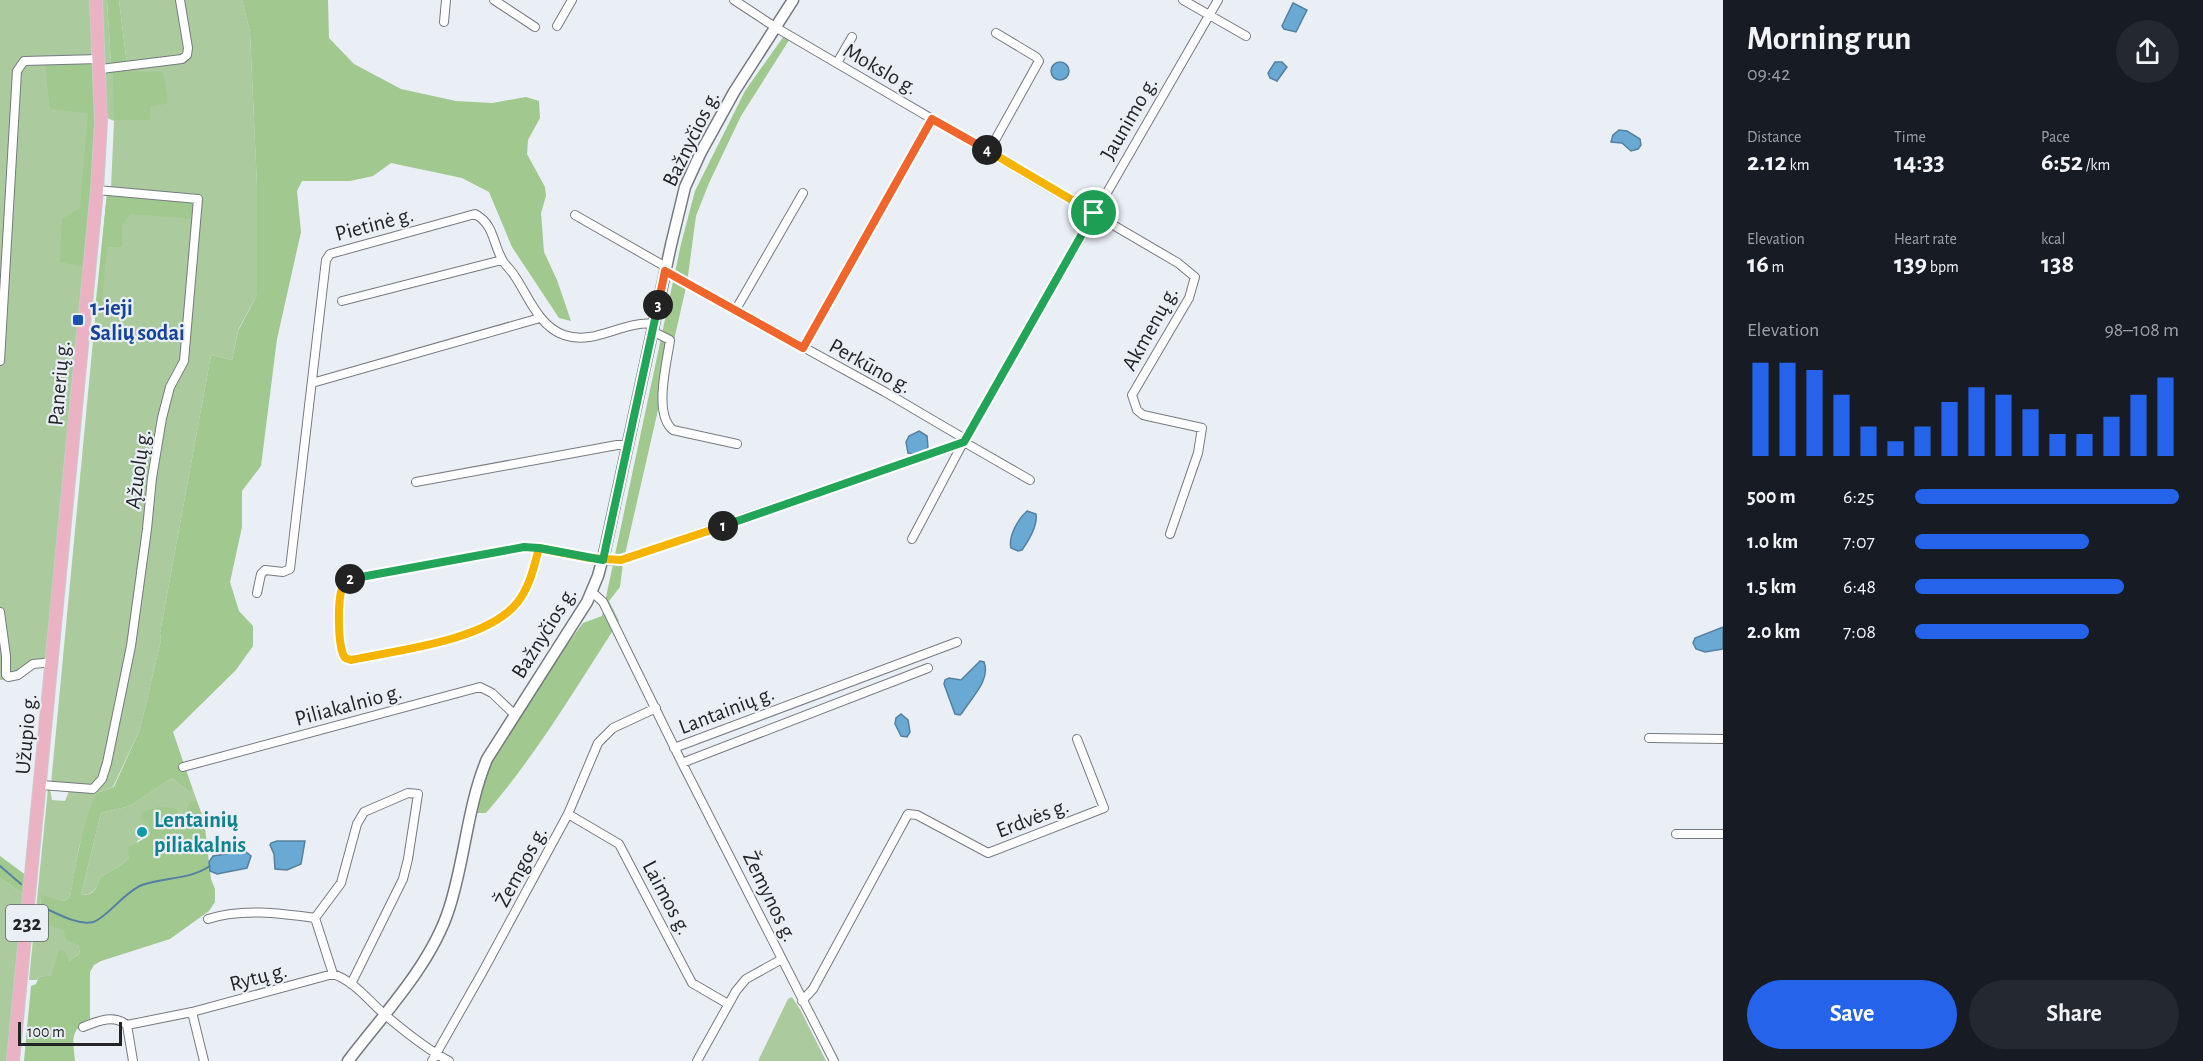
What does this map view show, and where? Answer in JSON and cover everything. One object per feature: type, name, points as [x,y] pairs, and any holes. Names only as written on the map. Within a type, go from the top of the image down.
[{"type":"main road","name":"Panerių g.","points":[[52,662],[97,190],[101,121],[96,0]]},
{"type":"main road","name":"Bažnyčios g.","points":[[348,1061],[418,968],[436,940],[456,886],[478,783],[487,759],[592,592],[603,560],[680,205],[692,170],[734,92],[794,0]]},
{"type":"main road","name":"Užupio g.","points":[[13,1061],[52,662]]},
{"type":"street","points":[[0,361],[17,71],[24,61],[100,64],[182,59],[188,48],[180,0]]},
{"type":"street","points":[[444,22],[446,0]]},
{"type":"street","points":[[494,0],[535,27]]},
{"type":"street","points":[[557,26],[572,0]]},
{"type":"street","name":"Mokslo g.","points":[[734,0],[775,27],[1094,213]]},
{"type":"street","points":[[1183,0],[1246,36]]},
{"type":"street","name":"Jaunimo g.","points":[[912,539],[964,440],[1218,0]]},
{"type":"street","points":[[989,151],[1038,61],[996,33]]},
{"type":"street","points":[[837,63],[852,37]]},
{"type":"street","points":[[803,348],[932,119]]},
{"type":"street","name":"Ąžuolų g.","points":[[41,785],[93,789],[102,779],[131,646],[152,478],[162,418],[170,387],[184,362],[198,199],[97,190]]},
{"type":"street","points":[[735,311],[803,193]]},
{"type":"street","name":"Akmenų g.","points":[[1094,213],[1188,269],[1195,277],[1189,298],[1132,395],[1137,410],[1148,418],[1203,428],[1198,453],[1170,534]]},
{"type":"street","name":"Pietinė g.","points":[[257,593],[261,574],[265,570],[283,572],[290,569],[326,260],[330,254],[475,214],[484,219],[491,229],[502,260],[514,274],[540,318],[562,335],[587,338],[642,322],[653,327]]},
{"type":"street","name":"Perkūno g.","points":[[575,214],[735,311],[964,440],[1030,480]]},
{"type":"street","points":[[342,301],[502,260]]},
{"type":"street","points":[[312,383],[540,318]]},
{"type":"street","points":[[653,327],[670,340],[662,404],[667,424],[674,430],[737,444]]},
{"type":"street","points":[[539,548],[531,576],[519,601],[502,617],[459,637],[351,660],[343,654],[339,624],[341,593],[343,586],[351,579],[510,548],[539,548],[613,561],[630,558],[964,440]]},
{"type":"street","points":[[416,482],[617,445],[629,445]]},
{"type":"street","name":"Lantainių g.","points":[[592,592],[603,602],[674,748],[957,642]]},
{"type":"street","points":[[0,612],[8,677],[18,675],[33,664],[52,662]]},
{"type":"street","points":[[682,763],[928,668]]},
{"type":"street","name":"Piliakalnio g.","points":[[183,767],[480,687],[492,693],[514,714]]},
{"type":"street","name":"Žemgos g.","points":[[434,1058],[568,814],[598,743],[613,728],[656,708]]},
{"type":"street","points":[[1649,738],[1723,739]]},
{"type":"street","name":"Erdvės g.","points":[[802,1001],[813,989],[908,814],[917,815],[988,854],[1104,808],[1077,739]]},
{"type":"street","name":"Žemynos g.","points":[[674,748],[834,1061]]},
{"type":"street","points":[[315,918],[341,883],[357,824],[364,812],[408,793],[418,794],[403,879],[351,984]]},
{"type":"street","name":"Laimos g.","points":[[568,814],[619,844],[692,983],[728,1004]]},
{"type":"street","points":[[1676,834],[1723,834]]},
{"type":"street","points":[[207,919],[223,914],[265,913],[315,918]]},
{"type":"street","points":[[315,918],[333,974],[343,977],[434,1058],[449,1061]]},
{"type":"street","points":[[697,1061],[728,1004],[746,979],[782,959]]},
{"type":"street","name":"Rytų g.","points":[[83,1027],[107,1019],[120,1020],[127,1025],[192,1012],[333,974]]},
{"type":"street","points":[[192,1012],[204,1061]]},
{"type":"street","points":[[127,1025],[133,1061]]},
{"type":"green space","points":[[0,0],[93,0],[96,54],[84,267],[46,666],[14,678],[0,680]]},
{"type":"green space","points":[[100,0],[107,0],[111,63],[114,65],[104,64]]},
{"type":"green space","points":[[107,0],[119,0],[127,64],[111,64]]},
{"type":"green space","points":[[119,0],[177,0],[185,47],[180,56],[127,64]]},
{"type":"green space","points":[[182,0],[242,0],[250,32],[257,186],[257,295],[238,330],[232,360],[211,355],[160,633],[161,640],[140,729],[113,787],[96,793],[102,781],[152,525],[152,502],[164,421],[172,389],[186,362],[202,198],[111,188],[114,121],[107,118],[105,73],[185,60]]},
{"type":"green space","points":[[242,0],[328,0],[329,38],[354,64],[401,89],[456,101],[492,103],[526,97],[539,101],[540,118],[528,140],[527,154],[545,187],[546,196],[541,213],[544,252],[557,280],[571,321],[559,318],[512,247],[489,192],[462,178],[391,163],[373,176],[350,181],[302,181],[297,191],[301,232],[277,339],[261,466],[242,491],[242,527],[230,582],[239,611],[253,626],[253,646],[236,670],[173,732],[193,790],[187,790],[172,778],[130,806],[101,813],[81,895],[92,892],[100,877],[129,858],[128,848],[150,835],[148,826],[140,818],[142,812],[168,807],[177,810],[178,817],[187,818],[188,806],[191,801],[197,801],[204,820],[215,902],[209,911],[170,939],[94,965],[90,972],[90,1020],[75,1032],[73,1041],[75,1061],[24,1061],[31,986],[36,984],[39,977],[52,975],[60,950],[65,952],[69,961],[80,953],[78,945],[66,940],[64,931],[38,920],[41,908],[40,895],[64,901],[70,897],[83,831],[96,793],[114,787],[140,729],[161,640],[160,633],[211,355],[232,360],[238,331],[257,295],[257,186],[250,32]]},
{"type":"green space","points":[[786,33],[791,37],[741,116],[696,216],[687,283],[623,563],[620,587],[609,601],[619,621],[556,719],[505,790],[486,813],[477,813],[482,785],[491,761],[552,665],[583,623],[602,616],[681,244],[695,191],[745,91]]},
{"type":"green space","points":[[45,63],[96,63],[94,160],[84,267],[60,262],[62,219],[80,208],[88,113],[50,109]]},
{"type":"green space","points":[[113,71],[163,72],[168,103],[150,107],[150,120],[114,120]]},
{"type":"green space","points":[[107,193],[194,202],[183,360],[169,388],[130,640],[107,759],[99,780],[93,785],[51,784]]},
{"type":"green space","points":[[107,193],[194,202],[193,219],[130,214],[122,225],[122,247],[107,247],[101,310],[95,310]]},
{"type":"green space","points":[[172,778],[187,790],[193,790],[197,801],[191,801],[187,818],[178,817],[148,826],[150,835],[138,840],[129,858],[100,877],[92,892],[81,895],[101,813],[130,806]]},
{"type":"green space","points":[[48,789],[50,789],[52,800],[65,801],[69,791],[96,793],[79,847],[70,897],[64,901],[40,896],[41,908],[78,945],[80,953],[69,961],[58,953],[53,975],[29,980]]},
{"type":"green space","points":[[0,856],[27,876],[25,895],[0,878]]},
{"type":"green space","points":[[0,878],[25,895],[7,1061],[0,1061]]},
{"type":"green space","points":[[792,997],[826,1061],[758,1061],[788,999]]},
{"type":"water","points":[[1293,3],[1307,10],[1296,32],[1284,29],[1282,26]]},
{"type":"water","points":[[1056,62],[1064,62],[1069,67],[1067,78],[1056,80],[1051,75],[1051,67]]},
{"type":"water","points":[[1275,62],[1282,62],[1287,67],[1277,81],[1270,78],[1268,73]]},
{"type":"water","points":[[1619,130],[1627,131],[1640,139],[1641,145],[1638,149],[1631,151],[1622,143],[1611,142],[1613,135]]},
{"type":"water","points":[[919,431],[927,436],[928,447],[919,453],[908,453],[906,442],[909,436]]},
{"type":"water","points":[[1027,511],[1036,514],[1036,523],[1022,550],[1018,551],[1011,548],[1012,534],[1017,523]]},
{"type":"water","points":[[1723,627],[1723,649],[1705,652],[1696,649],[1693,643],[1695,638]]},
{"type":"water","points":[[980,661],[984,662],[985,675],[979,689],[962,713],[955,714],[944,684],[945,680],[949,678],[961,680]]},
{"type":"water","points":[[901,714],[908,720],[910,732],[907,737],[901,736],[895,724],[896,718]]},
{"type":"water","points":[[277,841],[305,841],[301,864],[287,870],[275,869],[274,854],[270,845]]},
{"type":"water","points":[[245,851],[251,856],[247,868],[217,874],[210,871],[209,862],[213,856]]},
{"type":"waterway","points":[[0,866],[21,884]]},
{"type":"waterway","points":[[40,906],[73,920],[93,922],[104,916],[135,888],[151,882],[194,874],[210,866]]},
{"type":"place","name":"1-ieji Salių sodai","points":[[78,320]]},
{"type":"place","name":"Lentainių piliakalnis","points":[[142,832]]},
{"type":"route","points":[[1094,213],[932,119],[803,348],[665,271],[603,560],[558,552],[539,548],[510,548],[351,579],[346,581],[341,593],[339,624],[343,654],[351,660],[459,637],[502,617],[519,601],[525,591],[539,548],[603,560],[630,558],[964,442],[1094,213]]}]
